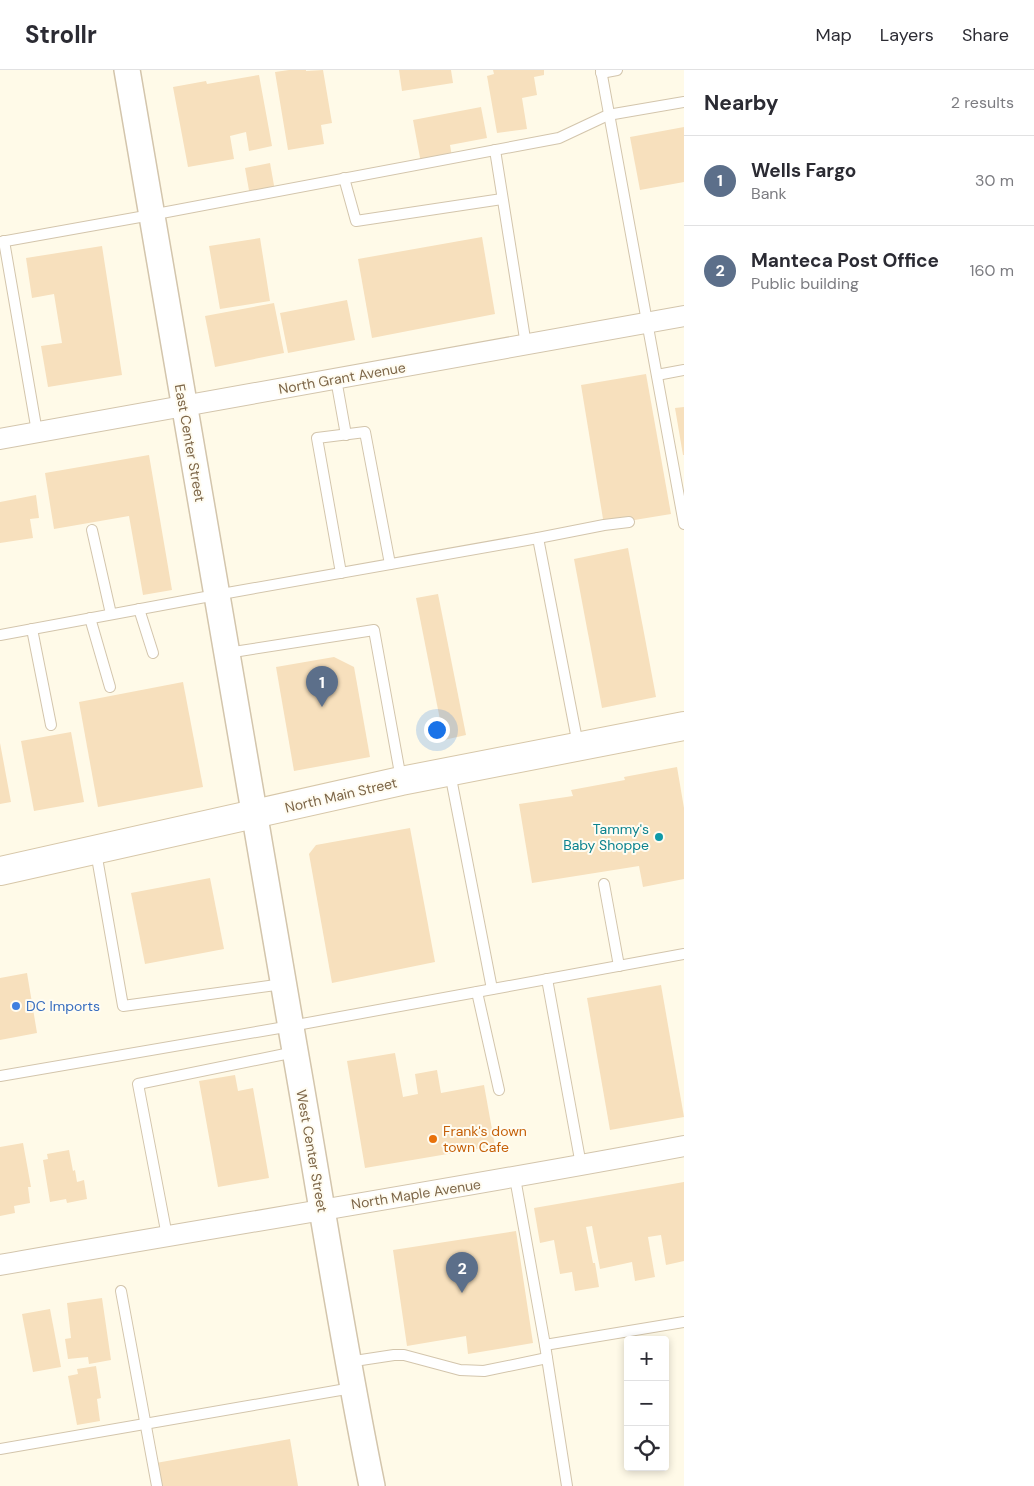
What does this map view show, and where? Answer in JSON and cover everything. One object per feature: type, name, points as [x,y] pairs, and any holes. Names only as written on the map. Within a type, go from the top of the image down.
[{"type":"main road","name":"North Main Street","points":[[0,871],[401,781],[684,726]]},
{"type":"street","name":"East Center Street","points":[[127,70],[252,815]]},
{"type":"street","name":"North Grant Avenue","points":[[0,439],[684,316]]},
{"type":"street","name":"West Center Street","points":[[252,815],[291,1026],[352,1388],[372,1486]]},
{"type":"street","name":"North Maple Avenue","points":[[0,1265],[322,1209],[515,1178],[684,1146]]},
{"type":"lane","points":[[618,70],[601,71],[684,524]]},
{"type":"lane","points":[[37,432],[2,241],[151,215],[559,138],[608,115],[684,102]]},
{"type":"lane","points":[[495,150],[526,345]]},
{"type":"lane","points":[[344,178],[356,221],[502,199]]},
{"type":"lane","points":[[657,375],[684,370]]},
{"type":"lane","points":[[336,379],[346,434]]},
{"type":"lane","points":[[341,573],[317,438],[365,432],[390,564]]},
{"type":"lane","points":[[0,635],[629,522]]},
{"type":"lane","points":[[92,530],[112,614]]},
{"type":"lane","points":[[538,538],[579,746]]},
{"type":"lane","points":[[139,609],[153,652]]},
{"type":"lane","points":[[90,618],[110,687]]},
{"type":"lane","points":[[32,629],[51,725]]},
{"type":"lane","points":[[226,654],[374,630],[401,781]]},
{"type":"lane","points":[[449,772],[492,989]]},
{"type":"lane","points":[[96,850],[123,1006],[283,984]]},
{"type":"lane","points":[[604,884],[619,966]]},
{"type":"lane","points":[[0,1076],[291,1026],[684,954]]},
{"type":"lane","points":[[547,979],[581,1166]]},
{"type":"lane","points":[[477,992],[499,1090]]},
{"type":"lane","points":[[167,1236],[138,1084],[295,1052]]},
{"type":"lane","points":[[515,1178],[545,1344],[567,1486]]},
{"type":"lane","points":[[121,1291],[157,1486]]},
{"type":"lane","points":[[545,1344],[684,1322]]},
{"type":"lane","points":[[348,1362],[404,1355],[460,1370],[484,1371],[547,1358]]},
{"type":"lane","points":[[0,1449],[352,1388]]},
{"type":"building","points":[[323,70],[332,123],[321,125],[324,144],[288,150],[275,72]]},
{"type":"building","points":[[399,70],[451,70],[453,83],[402,91]]},
{"type":"building","points":[[493,70],[544,70],[544,75],[534,77],[537,95],[522,98],[527,129],[497,133],[487,76],[494,74]]},
{"type":"building","points":[[259,75],[272,146],[249,151],[246,132],[230,136],[234,159],[188,167],[173,87],[206,81],[207,84]]},
{"type":"building","points":[[481,107],[487,138],[450,145],[452,157],[421,163],[413,120]]},
{"type":"building","points":[[684,127],[684,182],[640,190],[630,137]]},
{"type":"building","points":[[270,163],[275,191],[250,196],[245,168]]},
{"type":"building","points":[[482,237],[495,314],[372,338],[358,259]]},
{"type":"building","points":[[260,238],[270,301],[220,309],[209,246]]},
{"type":"building","points":[[102,246],[122,375],[48,387],[41,346],[62,343],[54,294],[32,298],[26,258]]},
{"type":"building","points":[[347,300],[355,340],[288,353],[280,313]]},
{"type":"building","points":[[274,303],[284,353],[215,367],[205,316]]},
{"type":"building","points":[[646,374],[671,514],[604,525],[581,385]]},
{"type":"building","points":[[684,407],[684,455],[683,455],[675,408]]},
{"type":"building","points":[[149,455],[172,590],[143,595],[129,516],[54,529],[45,473]]},
{"type":"building","points":[[36,495],[39,518],[30,519],[33,538],[0,543],[0,502]]},
{"type":"building","points":[[628,548],[656,697],[602,708],[574,559]]},
{"type":"building","points":[[438,594],[466,735],[444,740],[416,598]]},
{"type":"building","points":[[334,657],[354,667],[370,757],[294,771],[276,667]]},
{"type":"building","points":[[183,682],[203,787],[98,807],[79,702]]},
{"type":"building","points":[[71,732],[84,802],[34,811],[21,741]]},
{"type":"building","points":[[0,743],[11,802],[0,804]]},
{"type":"building","points":[[677,767],[684,808],[684,879],[643,887],[639,866],[532,883],[519,804],[573,796],[571,790],[625,780],[624,777]]},
{"type":"building","points":[[410,828],[435,962],[332,983],[309,854],[316,845]]},
{"type":"building","points":[[210,878],[224,949],[145,964],[131,893]]},
{"type":"building","name":"DC Imports","points":[[27,973],[37,1033],[0,1040],[0,978]]},
{"type":"building","points":[[661,985],[684,1117],[610,1130],[587,998]]},
{"type":"building","points":[[395,1053],[403,1097],[418,1094],[415,1074],[437,1070],[441,1093],[484,1085],[495,1146],[365,1168],[347,1061]]},
{"type":"building","points":[[235,1075],[238,1091],[253,1088],[269,1178],[218,1187],[199,1081]]},
{"type":"building","points":[[23,1143],[31,1187],[28,1187],[30,1203],[14,1206],[15,1213],[0,1216],[0,1147]]},
{"type":"building","points":[[69,1150],[77,1182],[84,1180],[87,1199],[67,1203],[66,1199],[50,1202],[43,1160],[48,1159],[47,1154]]},
{"type":"building","points":[[684,1182],[684,1261],[666,1265],[661,1235],[648,1237],[655,1277],[635,1281],[632,1262],[600,1269],[592,1226],[586,1227],[599,1287],[575,1291],[572,1272],[560,1274],[554,1240],[540,1243],[534,1208]]},
{"type":"building","points":[[516,1231],[533,1343],[468,1354],[466,1336],[407,1346],[393,1250]]},
{"type":"building","points":[[102,1298],[111,1360],[89,1364],[88,1357],[68,1359],[65,1339],[71,1338],[67,1303]]},
{"type":"building","points":[[50,1309],[61,1367],[33,1372],[22,1314]]},
{"type":"building","points":[[96,1366],[101,1398],[97,1399],[100,1421],[77,1425],[68,1376],[78,1374],[77,1369]]},
{"type":"building","points":[[290,1439],[298,1486],[160,1486],[156,1463]]},
{"type":"place","name":"Wells Fargo","points":[[322,707]]},
{"type":"place","name":"Tammy's Baby Shoppe","points":[[659,837]]},
{"type":"place","name":"DC Imports","points":[[16,1006]]},
{"type":"place","name":"Frank's down town Cafe","points":[[433,1139]]},
{"type":"place","name":"Manteca Post Office","points":[[462,1293]]}]
